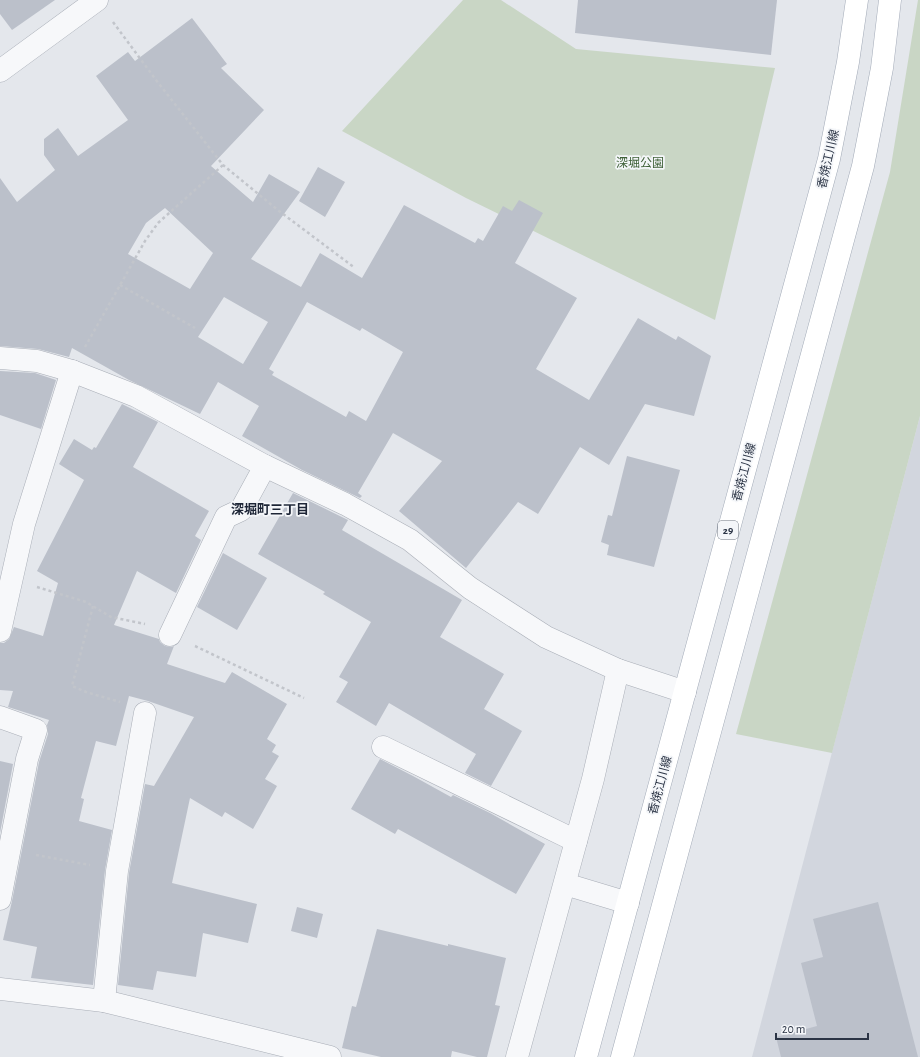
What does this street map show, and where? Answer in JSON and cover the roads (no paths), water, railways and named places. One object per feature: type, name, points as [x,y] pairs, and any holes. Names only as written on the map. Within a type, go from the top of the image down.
[{"type":"main road","name":"香焼江川線","points":[[586,1057],[829,159],[848,62],[857,0]]},
{"type":"main road","points":[[622,1057],[863,166],[882,68],[890,0]]},
{"type":"street","points":[[0,71],[97,0]]},
{"type":"street","points":[[0,358],[37,361],[72,371],[136,396],[265,466],[345,504],[410,540],[470,588],[546,637],[618,670],[685,692]]},
{"type":"street","points":[[0,631],[24,524],[72,371]]},
{"type":"street","points":[[170,635],[226,517],[241,510],[265,466]]},
{"type":"street","points":[[517,1057],[593,779],[618,670]]},
{"type":"street","points":[[104,1001],[117,871],[145,713]]},
{"type":"street","points":[[0,717],[36,730],[27,760],[0,899]]},
{"type":"street","points":[[383,747],[576,841]]},
{"type":"street","points":[[565,884],[628,902]]},
{"type":"street","points":[[0,989],[104,1001],[330,1057]]},
{"type":"district","name":"深堀町三丁目","points":[[270,510]]},
{"type":"park label","name":"深堀公園","points":[[640,163]]}]
